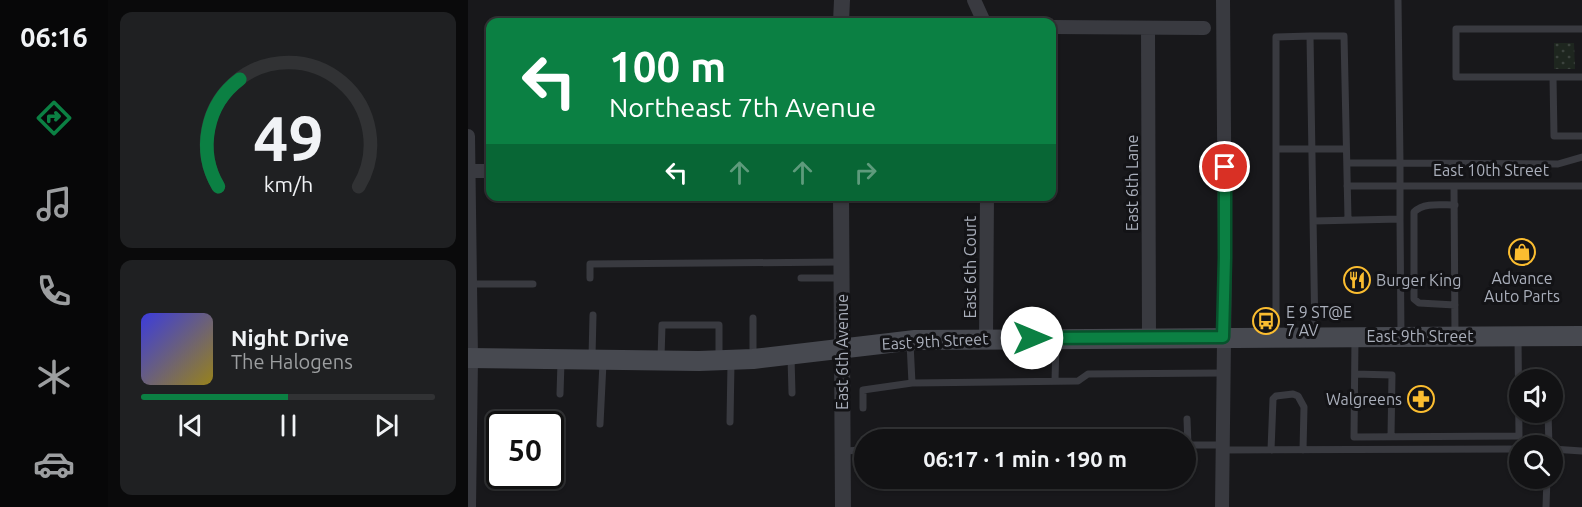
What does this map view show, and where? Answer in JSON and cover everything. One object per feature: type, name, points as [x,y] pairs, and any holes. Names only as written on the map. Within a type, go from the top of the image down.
[{"type":"main road","name":"East 9th Street","points":[[469,358],[660,361],[753,359],[910,340],[1582,336]]},
{"type":"street","points":[[842,0],[842,18]]},
{"type":"street","points":[[974,0],[982,18]]},
{"type":"street","points":[[1222,507],[1225,258],[1223,0]]},
{"type":"street","points":[[1056,27],[1204,28]]},
{"type":"street","name":"East 6th Lane","points":[[1148,28],[1149,337]]},
{"type":"street","points":[[468,136],[469,507]]},
{"type":"street","points":[[468,171],[486,171]]},
{"type":"street","name":"East 6th Avenue","points":[[841,201],[843,507]]},
{"type":"street","name":"East 6th Court","points":[[986,339],[987,201]]},
{"type":"lane","points":[[1398,0],[1401,337]]},
{"type":"lane","points":[[1582,29],[1456,29],[1456,77],[1582,77]]},
{"type":"lane","points":[[1310,36],[1315,337]]},
{"type":"lane","points":[[1276,337],[1276,37],[1344,36],[1348,219]]},
{"type":"lane","points":[[1553,77],[1554,136],[1582,136]]},
{"type":"lane","points":[[1276,149],[1346,149]]},
{"type":"lane","points":[[1347,163],[1558,164],[1582,157]]},
{"type":"lane","name":"East 10th Street","points":[[1347,186],[1582,186]]},
{"type":"lane","points":[[1454,186],[1455,336]]},
{"type":"lane","points":[[1455,206],[1426,205],[1418,207],[1414,212],[1413,274],[1414,299],[1419,303],[1455,305]]},
{"type":"lane","points":[[1313,220],[1400,219]]},
{"type":"lane","points":[[590,278],[590,264],[841,270]]},
{"type":"lane","points":[[801,278],[841,270]]},
{"type":"lane","points":[[469,282],[533,284]]},
{"type":"lane","points":[[593,315],[600,424]]},
{"type":"lane","points":[[753,318],[753,359]]},
{"type":"lane","points":[[660,361],[662,325],[719,325],[725,360],[730,422]]},
{"type":"lane","points":[[1518,336],[1519,369]]},
{"type":"lane","points":[[1355,337],[1354,436],[1519,436],[1519,423]]},
{"type":"lane","points":[[1055,381],[1056,338]]},
{"type":"lane","points":[[910,340],[912,383]]},
{"type":"lane","points":[[791,354],[792,393]]},
{"type":"lane","points":[[560,394],[561,359]]},
{"type":"lane","points":[[863,408],[863,390],[912,383],[1078,381],[1088,374],[1222,373]]},
{"type":"lane","points":[[1355,374],[1392,375],[1391,436]]},
{"type":"lane","points":[[1271,450],[1273,399],[1276,396],[1293,394],[1299,396],[1304,406],[1303,450]]},
{"type":"lane","points":[[1187,419],[1187,429]]},
{"type":"lane","points":[[1196,446],[1271,450],[1509,449]]},
{"type":"lane","points":[[843,451],[854,450]]},
{"type":"lane","points":[[1563,450],[1582,451]]},
{"type":"lane","points":[[1546,507],[1547,489]]},
{"type":"shaded area","points":[[1554,43],[1574,43],[1575,69],[1554,69]]},
{"type":"place","name":"Advance Auto Parts","points":[[1522,252]]},
{"type":"place","name":"Burger King","points":[[1357,280]]},
{"type":"place","name":"E 9 ST@E 7 AV","points":[[1266,321]]},
{"type":"place","name":"Walgreens","points":[[1421,399]]},
{"type":"route","points":[[1032,338],[1223,337],[1225,167]]}]
